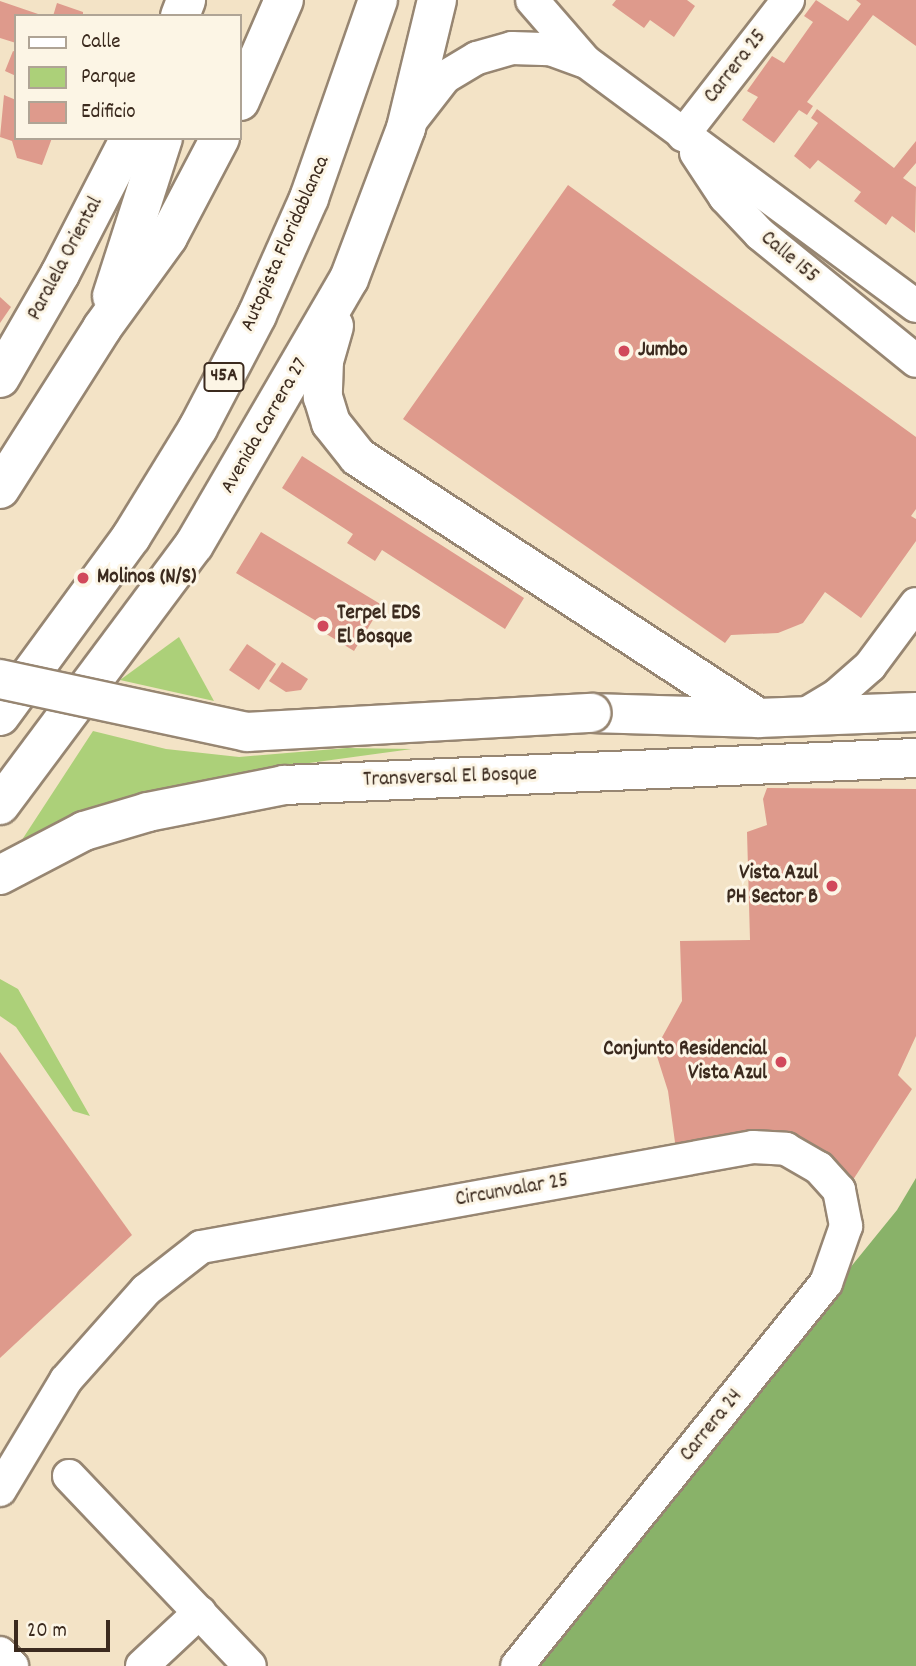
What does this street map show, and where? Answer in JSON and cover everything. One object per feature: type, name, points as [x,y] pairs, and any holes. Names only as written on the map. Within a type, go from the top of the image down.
[{"type":"main road","points":[[242,96],[284,0]]},
{"type":"main road","name":"Autopista Floridablanca","points":[[0,716],[131,537],[198,428],[257,315],[309,198],[378,0]]},
{"type":"main road","name":"Avenida Carrera 27","points":[[0,805],[194,545],[349,279],[406,128],[437,0]]},
{"type":"main road","name":"Paralela Oriental","points":[[0,378],[60,274],[129,140]]},
{"type":"main road","points":[[102,328],[162,140]]},
{"type":"main road","points":[[0,489],[102,328],[168,237],[219,140]]},
{"type":"main road","points":[[349,279],[324,360],[322,395],[331,423],[358,457],[758,718]]},
{"type":"main road","points":[[0,679],[247,732],[591,713],[758,718],[916,712]]},
{"type":"main road","name":"Transversal El Bosque","points":[[0,875],[84,831],[148,812],[284,785],[916,758]]},
{"type":"street","name":"Calle 155","points":[[532,0],[585,61],[916,306]]},
{"type":"street","name":"Carrera 25","points":[[683,135],[788,0]]},
{"type":"street","name":"Calle 155","points":[[406,128],[445,77],[477,58],[512,48],[550,49],[585,61]]},
{"type":"street","name":"Calle 155","points":[[683,135],[725,197],[760,234],[916,361]]},
{"type":"street","points":[[804,715],[836,695],[870,666],[916,604]]},
{"type":"street","name":"Circunvalar 25","points":[[0,1490],[66,1380],[146,1290],[201,1247],[753,1147],[786,1149],[819,1168]]},
{"type":"street","name":"Carrera 24","points":[[517,1666],[826,1283],[846,1226],[839,1190],[819,1168]]},
{"type":"street","points":[[69,1476],[250,1666]]},
{"type":"street","points":[[142,1666],[200,1612]]},
{"type":"street","points":[[0,1653],[12,1666]]},
{"type":"green space","points":[[179,637],[214,701],[120,680]]},
{"type":"green space","points":[[93,731],[166,749],[239,757],[347,748],[412,749],[280,767],[16,849]]},
{"type":"green space","points":[[0,979],[18,989],[90,1116],[73,1111],[16,1027],[0,1016]]},
{"type":"green space","points":[[916,1178],[916,1666],[527,1666],[897,1210]]},
{"type":"building","points":[[616,0],[687,0],[695,6],[674,37],[650,20],[644,28],[612,5]]},
{"type":"building","points":[[816,0],[848,21],[861,4],[856,0],[916,0],[916,46],[873,15],[807,102],[813,106],[807,115],[799,110],[774,143],[742,120],[758,97],[747,91],[772,56],[784,63],[813,22],[804,16]]},
{"type":"building","points":[[0,1],[38,14],[14,14],[14,42],[0,38]]},
{"type":"building","points":[[57,3],[83,12],[83,14],[54,14]]},
{"type":"building","points":[[13,51],[14,51],[14,75],[5,71]]},
{"type":"building","points":[[4,95],[14,99],[14,140],[51,140],[42,165],[17,158],[12,141],[0,137]]},
{"type":"building","points":[[817,109],[894,168],[916,141],[916,163],[903,178],[916,187],[915,233],[892,216],[886,225],[854,201],[861,192],[818,160],[810,169],[794,156],[818,123],[811,118]]},
{"type":"building","name":"Jumbo","points":[[568,185],[916,437],[916,509],[911,516],[916,519],[916,541],[861,618],[825,592],[803,623],[778,633],[731,635],[725,643],[403,419]]},
{"type":"building","points":[[0,297],[11,307],[0,323]]},
{"type":"building","points":[[302,456],[524,598],[505,629],[382,550],[375,561],[347,543],[353,534],[282,488]]},
{"type":"building","points":[[261,532],[382,605],[354,651],[315,627],[318,622],[236,573]]},
{"type":"building","points":[[247,644],[276,664],[259,690],[229,670]]},
{"type":"building","points":[[282,662],[308,679],[301,690],[286,692],[269,681]]},
{"type":"building","name":"Conjunto Residencial Vista Azul","points":[[767,788],[916,789],[916,1036],[898,1075],[912,1089],[849,1186],[746,1139],[677,1157],[668,1091],[655,1050],[682,1001],[680,941],[750,940],[747,832],[767,825],[763,799]]},
{"type":"building","points":[[0,1052],[132,1235],[0,1358]]},
{"type":"place","name":"Jumbo","points":[[624,351]]},
{"type":"place","name":"Molinos (N/S)","points":[[83,578]]},
{"type":"place","name":"Terpel EDS El Bosque","points":[[323,626]]},
{"type":"place","name":"Vista Azul PH Sector B","points":[[832,886]]},
{"type":"place","name":"Conjunto Residencial Vista Azul","points":[[781,1062]]}]
